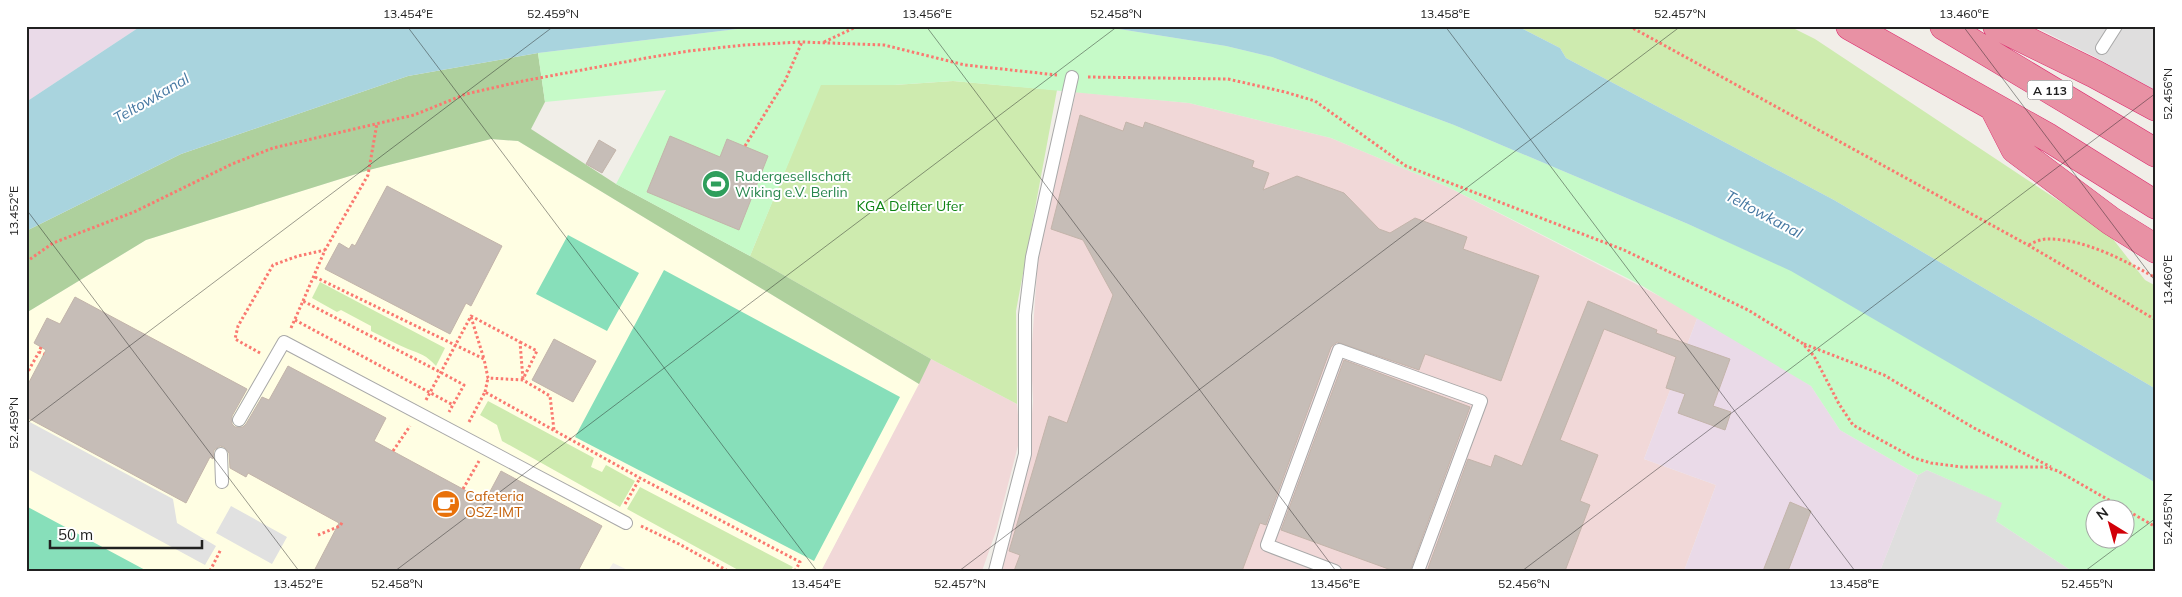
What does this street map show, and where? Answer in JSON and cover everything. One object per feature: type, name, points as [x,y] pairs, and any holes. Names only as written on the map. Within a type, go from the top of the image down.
[{"type":"highway","points":[[1850,26],[2049,138],[2146,198]]},
{"type":"highway","name":"A 113","points":[[1944,26],[2156,153]]},
{"type":"highway","points":[[1997,26],[2095,74],[2156,107]]},
{"type":"highway","points":[[1994,108],[2016,149],[2111,221],[2156,249]]},
{"type":"lane","points":[[2102,48],[2116,26]]},
{"type":"lane","points":[[995,571],[1024,454],[1025,316],[1032,257],[1072,77]]},
{"type":"lane","points":[[240,420],[284,342],[622,520]]},
{"type":"lane","points":[[1335,571],[1267,545],[1339,350],[1481,401],[1418,571]]},
{"type":"lane","points":[[221,454],[222,482]]},
{"type":"path","points":[[821,43],[858,26]]},
{"type":"path","points":[[1629,26],[2028,245],[2156,320]]},
{"type":"path","points":[[745,146],[785,81],[802,42]]},
{"type":"path","points":[[26,262],[53,243],[134,212],[232,164],[301,140],[414,115],[466,94],[524,80],[690,50],[802,42],[884,45],[966,66],[1072,77],[1228,79],[1315,101],[1406,166],[1624,250],[1748,310],[1802,343],[1884,375],[1974,428],[2058,470],[2156,527]]},
{"type":"path","points":[[284,342],[315,277],[325,250],[368,176],[377,123]]},
{"type":"path","points":[[2028,245],[2046,238],[2096,249],[2114,256],[2156,278]]},
{"type":"path","points":[[274,360],[235,339],[238,326],[273,265],[298,256],[325,250]]},
{"type":"path","points":[[315,277],[484,359]]},
{"type":"path","points":[[303,301],[464,385],[441,425]]},
{"type":"path","points":[[442,373],[471,316]]},
{"type":"path","points":[[471,316],[538,351],[523,380]]},
{"type":"path","points":[[471,316],[488,378],[485,392],[474,411]]},
{"type":"path","points":[[295,320],[453,405]]},
{"type":"path","points":[[520,342],[523,380]]},
{"type":"path","points":[[1802,343],[1814,356],[1839,404],[1853,425],[1914,458],[1931,463],[1962,467],[2045,467],[2058,470]]},
{"type":"path","points":[[26,375],[41,347]]},
{"type":"path","points":[[39,352],[44,354]]},
{"type":"path","points":[[488,378],[523,380],[550,396],[554,430]]},
{"type":"path","points":[[485,392],[640,478],[800,562],[795,571]]},
{"type":"path","points":[[463,489],[486,448]]},
{"type":"path","points":[[640,478],[622,520],[647,527],[728,571]]},
{"type":"path","points":[[318,535],[340,526],[343,521]]},
{"type":"path","points":[[210,571],[221,549]]},
{"type":"shaded area","points":[[26,26],[141,26],[26,102]]},
{"type":"shaded area","points":[[2033,26],[2156,26],[2156,91],[2095,57]]},
{"type":"shaded area","points":[[1076,92],[1189,103],[1331,138],[1448,187],[1698,316],[1644,459],[1716,485],[1684,571],[996,571],[1029,455],[1033,401],[1031,359],[1038,256]]},
{"type":"shaded area","points":[[491,139],[518,141],[919,384],[821,571],[630,571],[613,563],[608,571],[26,571],[26,313],[146,240],[369,170]]},
{"type":"shaded area","points":[[1698,316],[1811,386],[1840,430],[1918,475],[1880,571],[1684,571],[1716,485],[1644,459]]},
{"type":"shaded area","points":[[931,359],[1017,404],[1020,438],[996,531],[982,571],[821,571]]},
{"type":"shaded area","points":[[26,420],[173,499],[177,523],[216,546],[205,565],[26,468]]},
{"type":"shaded area","points":[[1927,470],[2003,503],[1996,521],[2072,571],[1880,571],[1918,475]]},
{"type":"shaded area","points":[[231,506],[287,537],[272,564],[216,533]]},
{"type":"green space","points":[[762,26],[1100,26],[1226,46],[1272,57],[1454,125],[1688,224],[1791,270],[2156,483],[2156,571],[2072,571],[1996,521],[2002,503],[1927,470],[1918,475],[1840,430],[1811,386],[1639,284],[1448,187],[1331,138],[1189,103],[953,81],[894,85],[821,85],[750,256],[616,184],[666,90],[545,102],[538,53]]},
{"type":"green space","points":[[1517,26],[1789,26],[1815,39],[2109,234],[2145,280],[2156,286],[2156,389],[1834,200],[1566,58],[1560,48]]},
{"type":"green space","points":[[538,53],[545,102],[531,129],[616,184],[750,256],[931,359],[919,384],[518,141],[491,139],[369,170],[146,240],[26,313],[26,231],[181,154],[408,76]]},
{"type":"green space","name":"KGA Delfter Ufer","points":[[953,81],[1057,90],[1016,311],[1017,404],[931,359],[750,256],[820,85],[894,85]]},
{"type":"green space","points":[[568,235],[639,273],[607,331],[536,294]]},
{"type":"green space","points":[[664,270],[900,397],[814,561],[575,437]]},
{"type":"green space","points":[[320,282],[445,348],[436,366],[423,355],[371,331],[371,326],[341,310],[337,312],[312,298]]},
{"type":"green space","points":[[488,401],[594,458],[591,467],[602,472],[606,465],[635,481],[620,507],[502,441],[497,425],[480,415]]},
{"type":"green space","points":[[640,487],[793,567],[790,571],[740,571],[627,509]]},
{"type":"green space","points":[[26,506],[147,571],[26,571]]},
{"type":"water","name":"Teltowkanal","points":[[141,26],[762,26],[538,53],[408,76],[181,154],[26,231],[26,102]]},
{"type":"water","name":"Teltowkanal","points":[[1100,26],[1517,26],[1560,48],[1566,58],[1834,200],[2156,389],[2156,483],[1791,271],[1688,224],[1454,125],[1272,57],[1226,46]]},
{"type":"building","points":[[1080,115],[1123,131],[1126,122],[1143,128],[1145,122],[1254,161],[1252,167],[1269,173],[1263,190],[1297,176],[1344,193],[1379,229],[1390,233],[1415,218],[1467,237],[1463,249],[1539,276],[1501,381],[1425,354],[1419,370],[1337,342],[1331,347],[1266,525],[1260,523],[1242,571],[1014,571],[1020,555],[1009,551],[1049,416],[1067,423],[1113,295],[1083,240],[1051,229]]},
{"type":"building","points":[[670,136],[720,157],[727,139],[768,156],[739,230],[647,192]]},
{"type":"building","points":[[599,140],[616,150],[602,173],[586,164]]},
{"type":"building","points":[[387,186],[502,246],[471,306],[466,303],[450,334],[325,269],[339,243],[349,249],[352,244],[355,246]]},
{"type":"building","points":[[75,297],[247,389],[232,416],[232,424],[235,427],[243,427],[246,424],[262,397],[269,400],[288,366],[386,418],[374,441],[485,501],[501,471],[602,526],[578,571],[314,571],[339,523],[248,473],[246,477],[230,468],[229,453],[224,447],[220,446],[214,450],[213,459],[210,457],[186,503],[26,417],[26,388],[46,350],[34,343],[47,318],[60,324]]},
{"type":"building","points":[[1588,301],[1657,330],[1656,333],[1730,359],[1713,406],[1731,412],[1725,430],[1678,413],[1685,394],[1666,388],[1676,357],[1604,329],[1560,440],[1598,455],[1580,501],[1590,505],[1565,571],[1427,571],[1468,459],[1491,467],[1495,455],[1522,466]]},
{"type":"building","points":[[554,339],[596,361],[573,402],[532,380]]},
{"type":"building","points":[[1344,360],[1470,407],[1410,571],[1394,571],[1281,530]]},
{"type":"building","points":[[1790,502],[1811,511],[1788,571],[1763,571]]},
{"type":"place","name":"Rudergesellschaft Wiking e.V. Berlin","points":[[716,184]]},
{"type":"place","name":"Cafeteria OSZ-IMT","points":[[446,504]]}]
